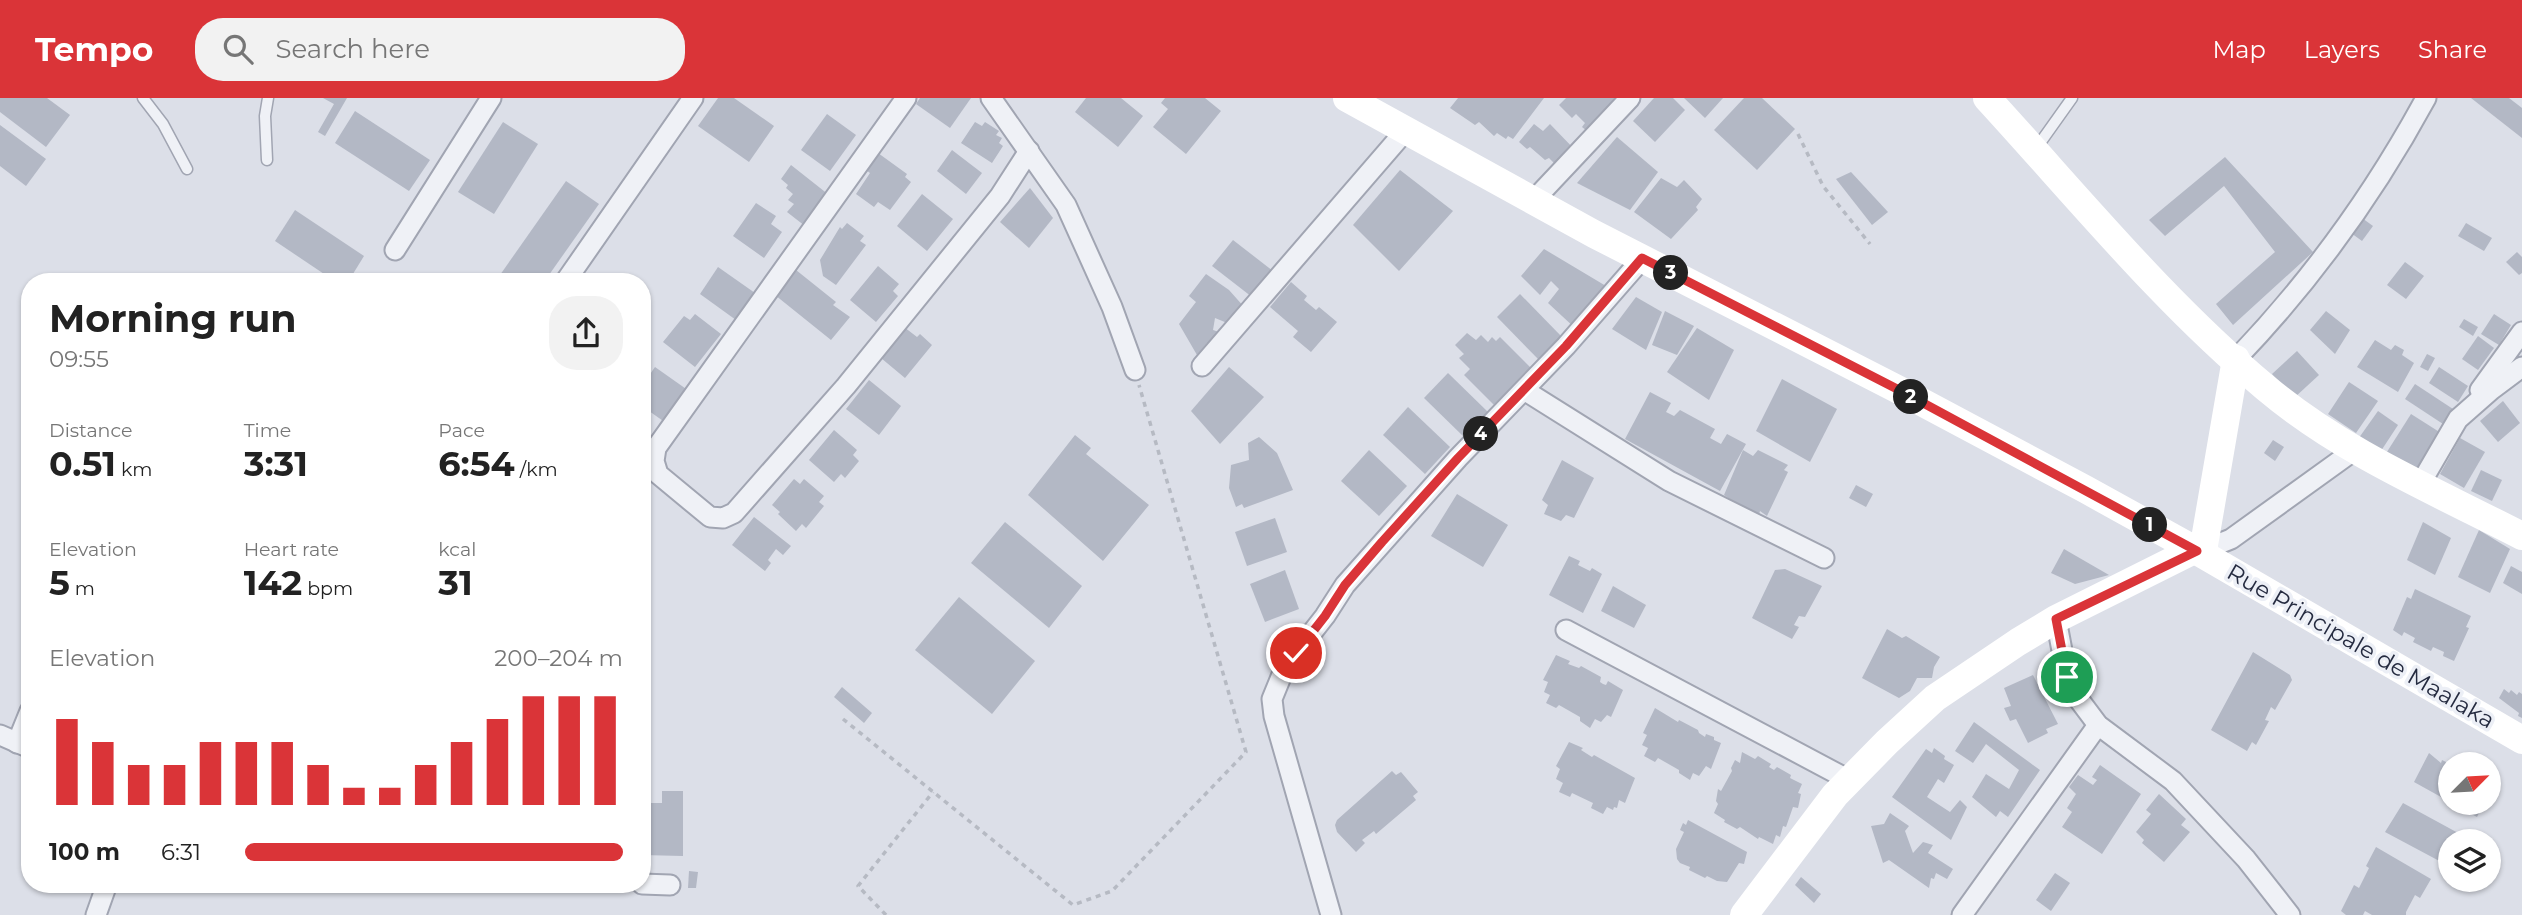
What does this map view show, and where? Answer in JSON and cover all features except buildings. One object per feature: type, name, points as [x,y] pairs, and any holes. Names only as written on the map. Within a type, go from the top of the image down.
[{"type":"street","points":[[395,250],[491,98]]},
{"type":"street","points":[[571,273],[693,98]]},
{"type":"street","points":[[906,98],[656,448],[654,461],[658,474],[710,517],[723,518],[734,513],[837,396],[1000,196],[1028,151]]},
{"type":"street","points":[[991,98],[1066,205],[1112,307],[1135,370]]},
{"type":"street","name":"Rue Principale de Maalaka","points":[[1347,98],[1642,258],[2200,548],[2522,740]]},
{"type":"street","points":[[1534,200],[1630,98]]},
{"type":"street","points":[[1987,98],[2183,311],[2266,388],[2356,449],[2419,486],[2522,536]]},
{"type":"street","points":[[2200,548],[2236,359],[2276,317],[2321,260],[2372,186],[2426,98]]},
{"type":"street","points":[[1202,366],[1406,130]]},
{"type":"street","points":[[1331,915],[1272,705],[1274,691],[1296,653],[1345,585],[1458,458],[1566,346],[1642,258]]},
{"type":"street","points":[[2419,486],[2458,419],[2522,332]]},
{"type":"street","points":[[2458,419],[2522,367]]},
{"type":"street","points":[[1524,390],[1669,481],[1824,558]]},
{"type":"street","points":[[1744,915],[1835,795],[1935,698],[2007,648],[2056,619],[2200,548],[2231,539],[2356,449]]},
{"type":"street","points":[[2056,619],[2071,689],[2098,725],[2173,781],[2246,859],[2290,915]]},
{"type":"street","points":[[1566,629],[1849,780]]},
{"type":"street","points":[[1962,915],[2098,725]]},
{"type":"street","points":[[651,884],[670,885]]},
{"type":"street","points":[[96,915],[104,893]]},
{"type":"lane","points":[[143,98],[163,124],[187,169]]},
{"type":"lane","points":[[267,160],[265,116],[268,98]]},
{"type":"lane","points":[[2035,150],[2072,98]]},
{"type":"path","points":[[1798,134],[1823,186],[1870,244]]},
{"type":"path","points":[[842,719],[1073,905],[1112,891],[1246,752],[1135,370]]},
{"type":"path","points":[[886,915],[858,886],[933,792]]},
{"type":"route","points":[[1296,653],[1345,585],[1382,542],[1566,346],[1642,258],[1901,391],[2197,551],[2056,619],[2067,677]]}]
